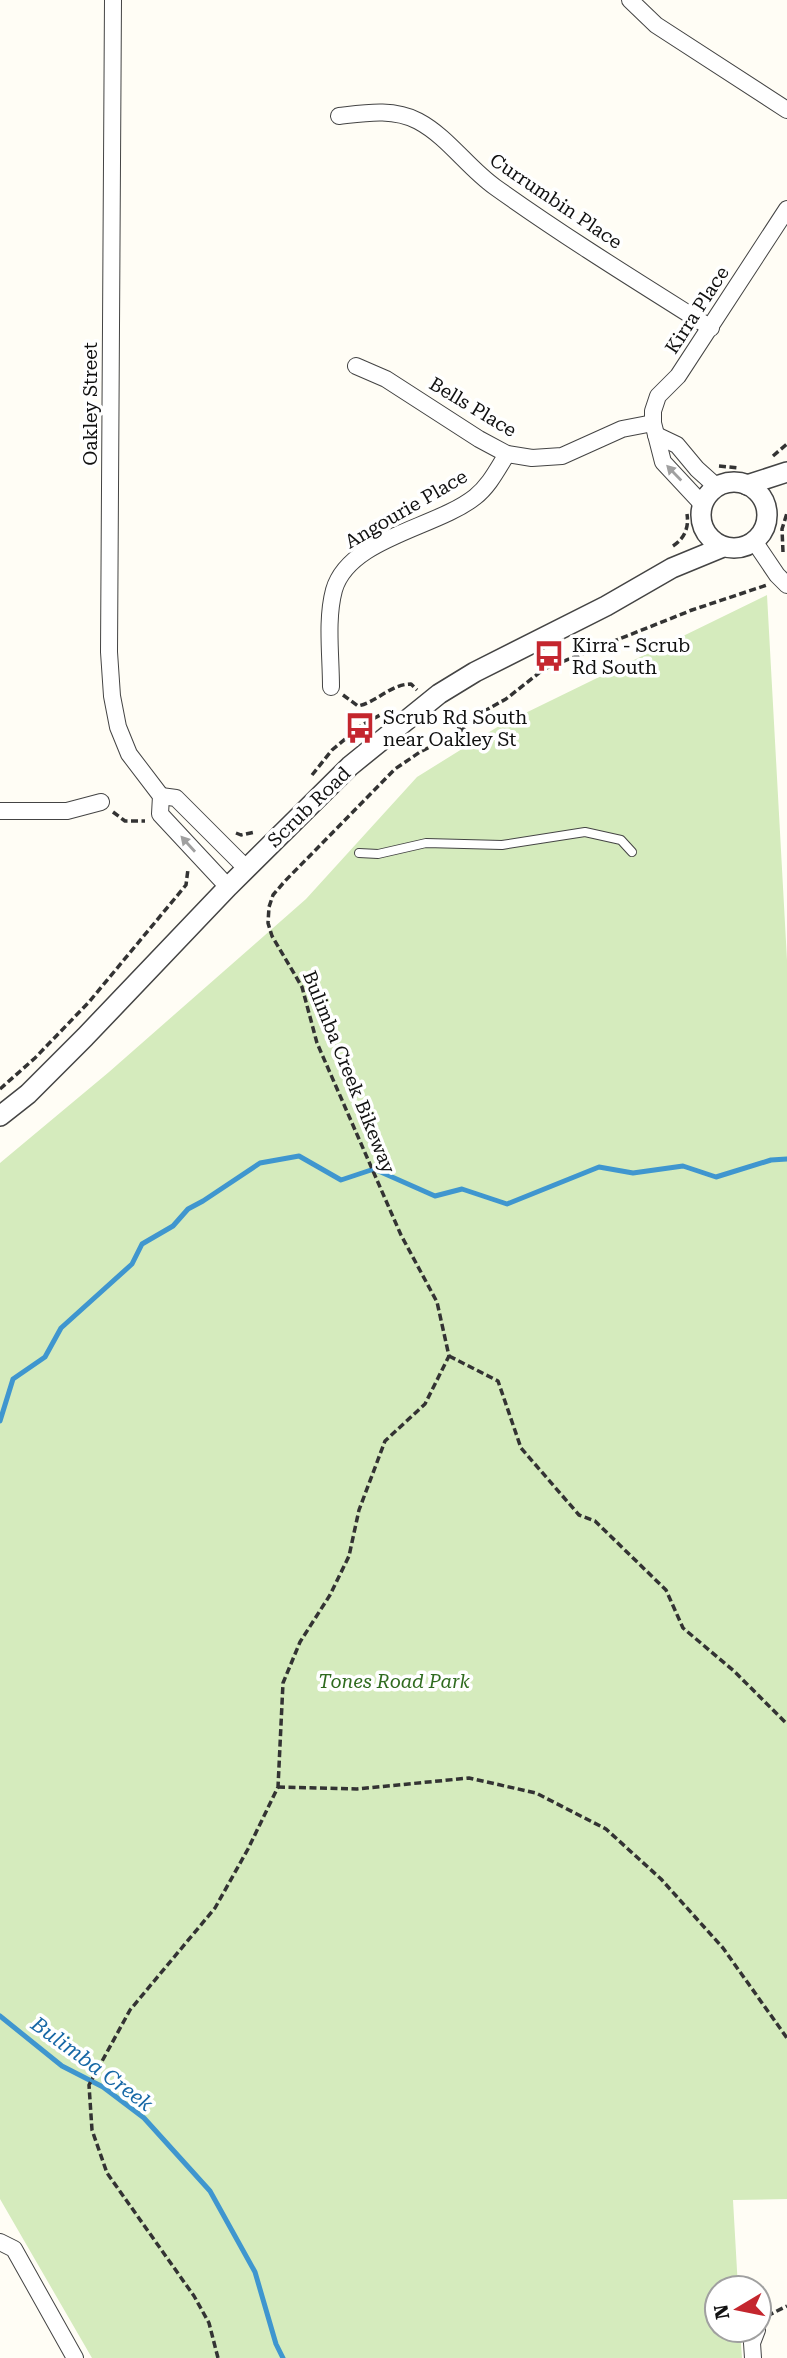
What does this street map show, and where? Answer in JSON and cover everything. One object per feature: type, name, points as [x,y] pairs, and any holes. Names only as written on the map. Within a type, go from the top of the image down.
[{"type":"street","name":"Oakley Street","points":[[113,0],[109,652],[112,696],[118,727],[129,754],[161,796],[176,798],[247,869]]},
{"type":"street","points":[[631,0],[656,25],[787,110]]},
{"type":"street","name":"Currumbin Place","points":[[339,116],[372,112],[395,114],[417,121],[446,141],[467,165],[493,185],[711,328]]},
{"type":"street","name":"Kirra Place","points":[[654,429],[653,411],[658,396],[678,376],[787,209]]},
{"type":"street","name":"Bells Place","points":[[356,366],[386,379],[507,454],[532,458],[562,456],[622,429],[654,429]]},
{"type":"street","points":[[654,429],[677,445],[697,469],[718,487]]},
{"type":"street","points":[[654,429],[663,462],[702,505]]},
{"type":"street","name":"Angourie Place","points":[[331,687],[330,611],[335,587],[347,567],[366,551],[474,498],[491,481],[507,454]]},
{"type":"street","points":[[747,485],[787,474]]},
{"type":"street","points":[[765,504],[787,474]]},
{"type":"street","points":[[732,482],[747,485],[758,493],[765,504],[766,522],[754,541],[736,548],[723,547],[709,537],[701,517],[702,505],[708,495],[718,487],[732,482]]},
{"type":"street","name":"Scrub Road","points":[[672,568],[704,529]]},
{"type":"street","points":[[754,541],[782,580]]},
{"type":"street","name":"Scrub Road","points":[[0,1116],[27,1094],[85,1037],[228,887],[350,766],[439,694],[475,671],[606,606],[672,568],[723,547]]},
{"type":"street","points":[[161,796],[160,814],[228,887]]},
{"type":"street","points":[[0,811],[67,811],[101,802]]},
{"type":"street","points":[[0,2242],[14,2249],[75,2358]]},
{"type":"lane","points":[[359,853],[378,854],[426,843],[502,845],[585,832],[621,840],[632,852]]},
{"type":"path","points":[[785,557],[782,529],[787,513]]},
{"type":"path","name":"Bulimba Creek Bikeway","points":[[449,1356],[436,1302],[391,1213],[317,1043],[302,987],[272,936],[268,923],[268,907],[273,895],[395,769],[420,751],[461,731],[544,668],[692,610],[782,580]]},
{"type":"path","points":[[331,687],[358,706],[368,704],[400,684],[411,684],[417,690]]},
{"type":"path","points":[[101,802],[125,821],[151,821],[160,814]]},
{"type":"path","points":[[218,2358],[209,2323],[194,2296],[107,2173],[92,2130],[89,2085],[130,2010],[215,1908],[248,1849],[278,1787],[284,1683],[300,1642],[330,1595],[349,1556],[359,1510],[384,1441],[425,1404],[449,1356],[498,1381],[521,1448],[579,1514],[595,1521],[666,1590],[683,1628],[734,1671],[787,1724]]},
{"type":"path","points":[[278,1787],[357,1789],[469,1778],[536,1793],[606,1829],[661,1879],[723,1948],[787,2038]]},
{"type":"green space","name":"Tones Road Park","points":[[767,595],[787,960],[787,2199],[733,2200],[737,2274],[703,2274],[703,2344],[741,2344],[742,2358],[92,2358],[0,2199],[0,1163],[109,1072],[306,899],[417,777],[499,726]]},
{"type":"waterway","name":"Bulimba Creek","points":[[0,1421],[13,1379],[45,1357],[61,1328],[132,1264],[142,1244],[173,1226],[188,1209],[260,1163],[299,1156],[341,1180],[374,1169],[435,1196],[462,1189],[507,1204],[599,1167],[633,1173],[683,1166],[716,1177],[771,1160],[787,1159]]},
{"type":"waterway","name":"Bulimba Creek","points":[[0,2016],[62,2066],[103,2087],[144,2118],[210,2191],[255,2272],[276,2344],[283,2358]]},
{"type":"place","name":"Kirra - Scrub Rd South","points":[[549,656]]},
{"type":"place","name":"Scrub Rd South near Oakley St","points":[[360,728]]}]
